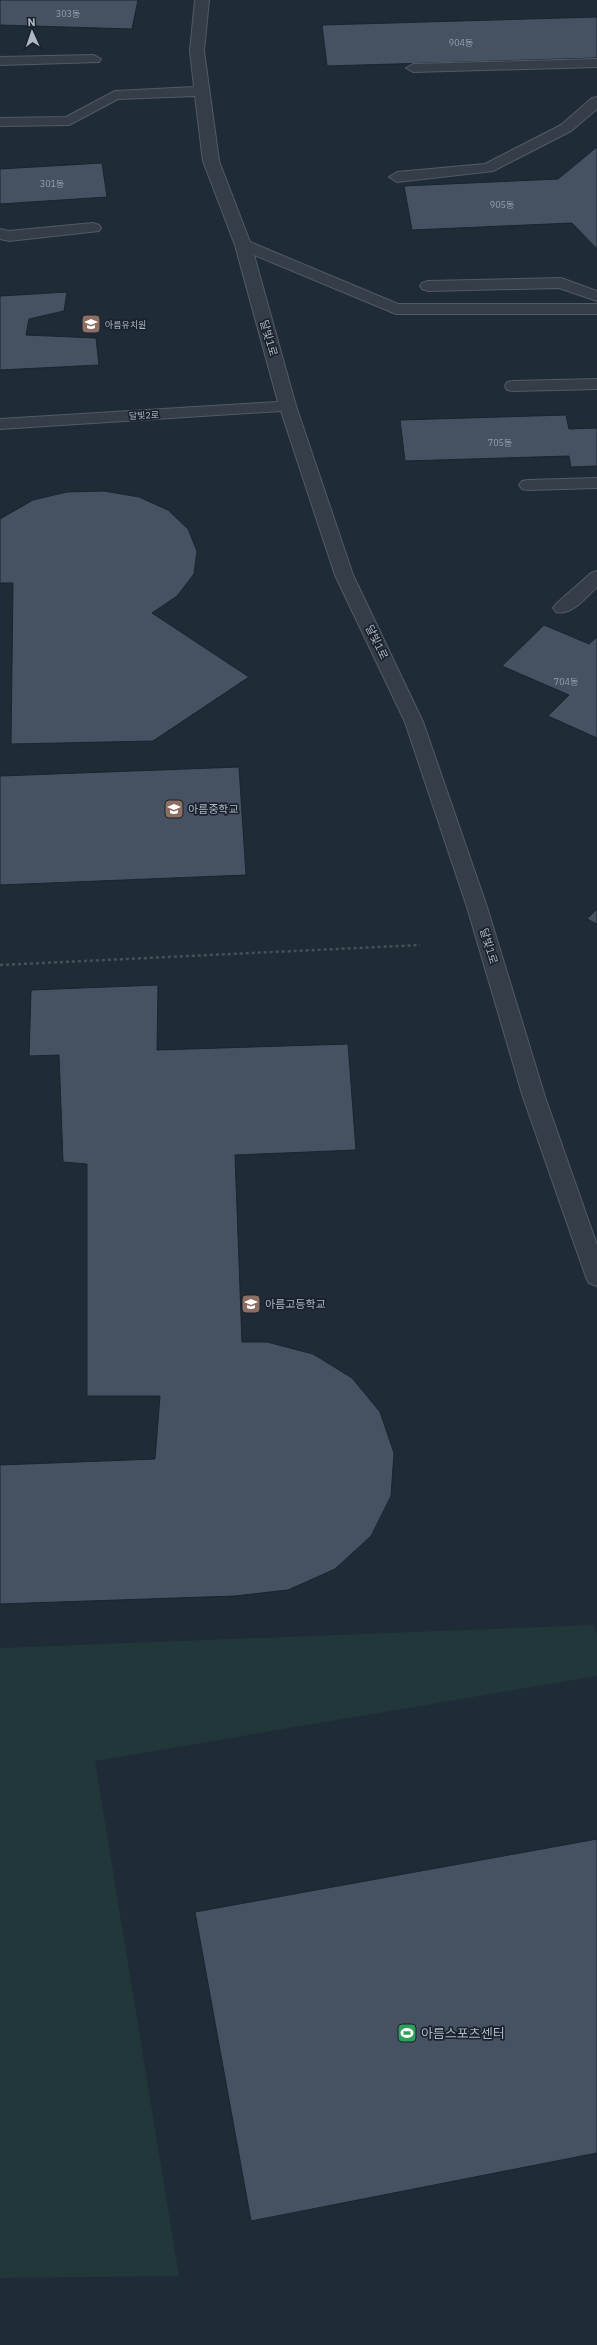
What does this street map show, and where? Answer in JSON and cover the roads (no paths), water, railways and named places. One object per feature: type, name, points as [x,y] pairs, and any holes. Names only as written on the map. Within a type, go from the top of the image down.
[{"type":"street","name":"달빛1로","points":[[202,0],[197,51],[211,161],[243,245],[288,406],[344,575],[414,722],[435,780],[477,907],[534,1096],[597,1277]]},
{"type":"street","points":[[0,61],[94,59]]},
{"type":"street","points":[[413,68],[597,63]]},
{"type":"street","points":[[0,122],[69,121],[116,95],[202,91]]},
{"type":"street","points":[[397,177],[488,168],[566,128],[597,102]]},
{"type":"street","points":[[0,234],[9,236],[93,228]]},
{"type":"street","points":[[243,245],[396,309],[597,309]]},
{"type":"street","points":[[428,286],[561,283],[597,296]]},
{"type":"street","points":[[513,386],[597,384]]},
{"type":"street","name":"달빛2로","points":[[0,424],[288,406]]},
{"type":"street","points":[[528,485],[597,483]]},
{"type":"street","points":[[562,608],[597,577]]},
{"type":"place","name":"아름유치원","points":[[91,324]]},
{"type":"place","name":"아름중학교","points":[[174,809]]},
{"type":"place","name":"아름고등학교","points":[[251,1304]]},
{"type":"place","name":"아름스포츠센터","points":[[407,2033]]}]
